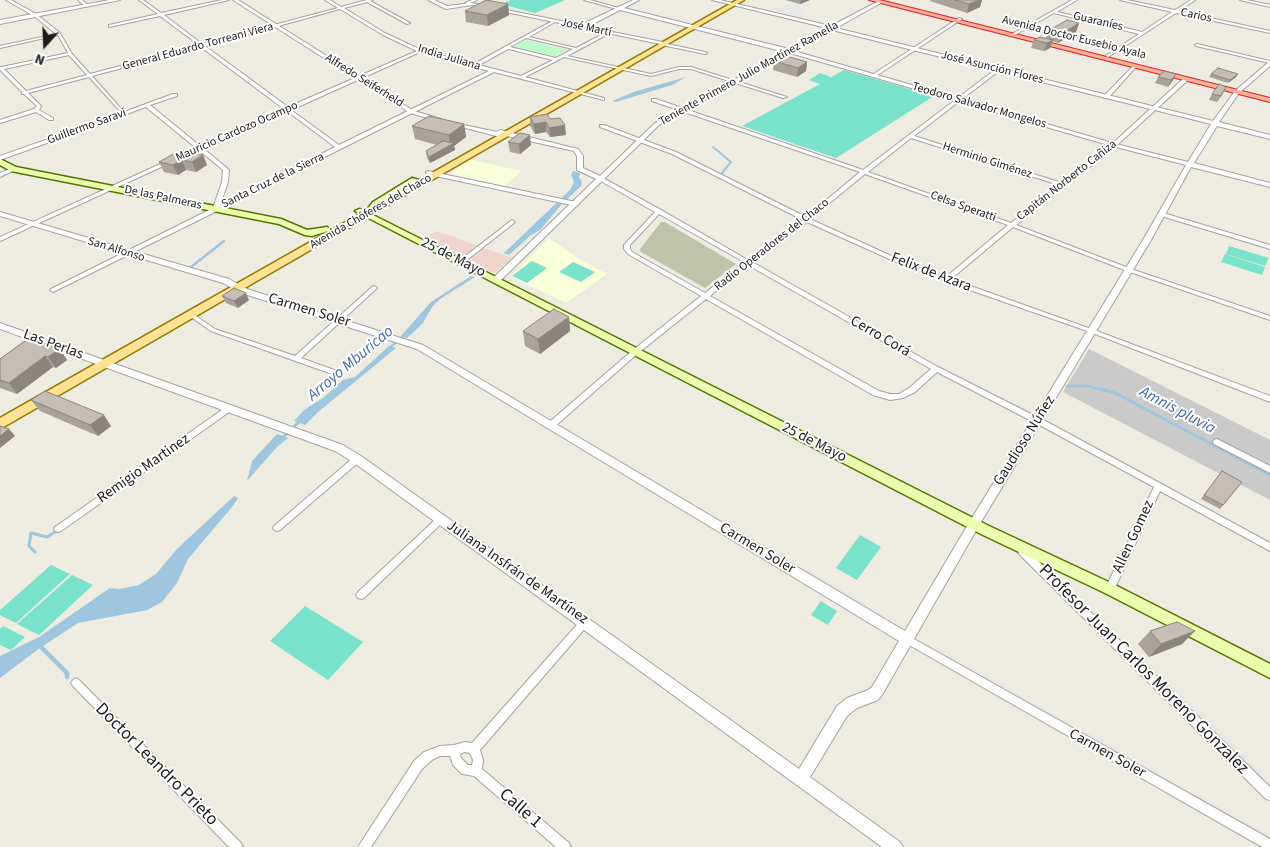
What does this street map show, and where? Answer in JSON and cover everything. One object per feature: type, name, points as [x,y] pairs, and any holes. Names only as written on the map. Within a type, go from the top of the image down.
[{"type":"highway","name":"Avenida Doctor Eusebio Ayala","points":[[878,1],[1186,79],[1270,96]]},
{"type":"highway","name":"Avenida Doctor Eusebio Ayala","points":[[1014,34],[1108,56],[1239,90],[1270,100]]},
{"type":"main road","name":"Avenida Chóferes del Chaco","points":[[0,424],[101,362],[364,215],[732,2],[742,0]]},
{"type":"main road","name":"De las Palmeras","points":[[0,159],[14,169],[281,222],[312,233],[327,230]]},
{"type":"main road","name":"Avenida Chóferes del Chaco","points":[[0,414],[191,315],[327,230],[364,215],[415,180],[432,174]]},
{"type":"main road","points":[[318,241],[327,239],[360,221],[364,215]]},
{"type":"main road","name":"25 de Mayo","points":[[364,215],[462,262],[974,524],[1110,589],[1270,671]]},
{"type":"street","points":[[8,0],[35,15],[59,34],[70,54],[88,76],[122,111],[121,114]]},
{"type":"street","points":[[80,0],[87,6]]},
{"type":"street","points":[[0,22],[118,0]]},
{"type":"street","points":[[141,0],[339,148]]},
{"type":"street","points":[[110,26],[226,0]]},
{"type":"street","name":"Alfredo Seiferheld","points":[[235,0],[412,112],[502,134]]},
{"type":"street","name":"India Juliana","points":[[327,0],[384,34],[420,51],[492,71],[577,91]]},
{"type":"street","name":"José Martí","points":[[430,0],[446,8],[476,0]]},
{"type":"street","points":[[586,0],[620,8]]},
{"type":"street","points":[[582,27],[637,0]]},
{"type":"street","name":"José Asunción Flores","points":[[714,0],[732,2],[1270,137]]},
{"type":"street","points":[[1014,34],[1075,0]]},
{"type":"street","name":"Carios","points":[[1122,0],[1270,32]]},
{"type":"street","points":[[1108,56],[1193,0]]},
{"type":"street","points":[[1242,0],[1270,6]]},
{"type":"street","points":[[369,1],[408,23]]},
{"type":"street","name":"General Eduardo Torreani Viera","points":[[24,93],[369,1]]},
{"type":"street","name":"Teniente Primero Julio Martínez Ramella","points":[[496,280],[657,124],[878,1]]},
{"type":"street","name":"José Martí","points":[[467,3],[705,53]]},
{"type":"street","name":"Teodoro Salvador Mongelos","points":[[620,8],[789,51],[1114,145],[1270,185]]},
{"type":"street","name":"Guaraníes","points":[[1053,12],[1142,33]]},
{"type":"street","points":[[874,75],[959,20]]},
{"type":"street","points":[[474,66],[554,21]]},
{"type":"street","points":[[521,78],[607,33]]},
{"type":"street","points":[[0,47],[59,34]]},
{"type":"street","points":[[526,37],[576,49]]},
{"type":"street","points":[[1197,45],[1270,62]]},
{"type":"street","points":[[508,48],[556,59]]},
{"type":"street","name":"Mauricio Cardozo Ocampo","points":[[0,239],[200,147],[420,51]]},
{"type":"street","points":[[569,52],[654,75],[685,67],[786,97]]},
{"type":"street","points":[[0,69],[70,54]]},
{"type":"street","points":[[563,56],[662,73]]},
{"type":"street","name":"Gaudioso Núñez","points":[[801,779],[842,711],[852,703],[873,695],[878,691],[974,524],[1129,270],[1190,163],[1239,90],[1270,62]]},
{"type":"street","points":[[1106,97],[1135,66]]},
{"type":"street","points":[[0,69],[39,106],[36,110],[0,122]]},
{"type":"street","name":"Radio Operadores del Chaco","points":[[550,426],[635,352],[748,262],[807,219],[864,172],[998,70]]},
{"type":"street","name":"Santa Cruz de la Sierra","points":[[53,290],[492,71]]},
{"type":"street","name":"Capitán Norberto Cañiza","points":[[946,280],[1012,225],[1114,145],[1186,79]]},
{"type":"street","points":[[577,91],[602,99]]},
{"type":"street","name":"Guillermo Saravi","points":[[0,159],[175,95]]},
{"type":"street","name":"Celsa Speratti","points":[[654,100],[864,172],[1012,225],[1129,270],[1270,318]]},
{"type":"street","points":[[148,106],[226,170],[225,182],[215,210]]},
{"type":"street","points":[[36,110],[51,120]]},
{"type":"street","name":"Felix de Azara","points":[[602,126],[674,153],[877,253],[946,280],[1092,331],[1270,399]]},
{"type":"street","name":"Cerro Corá","points":[[502,134],[576,150],[580,156],[578,168],[659,211],[936,369],[1037,421],[1270,548]]},
{"type":"street","name":"Herminio Giménez","points":[[912,137],[1063,185]]},
{"type":"street","points":[[0,175],[14,169]]},
{"type":"street","points":[[432,174],[576,204]]},
{"type":"street","points":[[659,211],[627,245],[627,250],[638,258],[876,393],[890,397],[900,396],[912,390],[936,369]]},
{"type":"street","name":"San Alfonso","points":[[0,214],[235,286]]},
{"type":"street","points":[[1160,214],[1270,247]]},
{"type":"street","points":[[462,262],[512,222]]},
{"type":"street","name":"Carmen Soler","points":[[235,286],[415,345],[907,639],[1270,845]]},
{"type":"street","points":[[296,359],[374,288]]},
{"type":"street","points":[[191,315],[213,330],[335,372]]},
{"type":"street","name":"Las Perlas","points":[[0,326],[101,362]]},
{"type":"street","name":"Juliana Insfrán de Martínez","points":[[101,362],[339,448],[585,622],[895,847]]},
{"type":"street","name":"Remigio Martinez","points":[[58,529],[230,408]]},
{"type":"street","points":[[1216,442],[1270,470]]},
{"type":"street","points":[[277,528],[357,459]]},
{"type":"street","name":"Allen Gomez","points":[[1110,589],[1158,487]]},
{"type":"street","points":[[361,595],[441,519]]},
{"type":"street","name":"Profesor Juan Carlos Moreno Gonzalez","points":[[1016,545],[1270,795]]},
{"type":"street","points":[[474,749],[585,622]]},
{"type":"street","name":"Doctor Leandro Prieto","points":[[76,683],[237,847]]},
{"type":"street","points":[[364,847],[418,765],[428,756],[440,751],[465,747],[474,749]]},
{"type":"street","points":[[474,749],[478,760],[476,770]]},
{"type":"street","name":"Calle 1","points":[[454,750],[457,762],[466,770],[476,770],[565,847]]},
{"type":"shaded area","points":[[511,0],[565,0],[535,13],[501,4]]},
{"type":"shaded area","points":[[795,3],[806,8],[802,11],[809,13],[802,17],[768,10]]},
{"type":"shaded area","points":[[844,70],[934,96],[836,158],[742,126],[820,84],[809,80],[820,73],[831,77],[828,79]]},
{"type":"shaded area","points":[[686,77],[672,85],[616,102],[612,101],[634,92]]},
{"type":"shaded area","points":[[469,159],[521,171],[505,186],[451,174]]},
{"type":"shaded area","points":[[573,171],[580,173],[581,186],[562,204],[540,230],[531,235],[509,255],[504,253],[570,190],[574,182],[571,175]]},
{"type":"shaded area","points":[[661,222],[665,222],[736,264],[705,288],[641,252],[640,249]]},
{"type":"shaded area","points":[[437,231],[512,258],[494,273],[423,239]]},
{"type":"shaded area","points":[[549,238],[576,257],[607,274],[566,303],[511,277]]},
{"type":"shaded area","points":[[1229,246],[1269,258],[1265,266],[1226,254]]},
{"type":"shaded area","points":[[1225,254],[1265,267],[1262,275],[1221,262]]},
{"type":"shaded area","points":[[532,261],[547,268],[527,283],[512,276]]},
{"type":"shaded area","points":[[573,262],[595,272],[581,282],[559,272]]},
{"type":"shaded area","points":[[471,276],[475,277],[440,299],[432,307],[423,323],[407,338],[401,336],[431,302]]},
{"type":"shaded area","points":[[389,346],[396,348],[318,412],[305,425],[294,421],[304,410],[323,398],[343,380],[355,377]]},
{"type":"shaded area","points":[[1089,349],[1270,440],[1270,500],[1063,392]]},
{"type":"shaded area","points":[[571,432],[880,613],[879,616],[569,433]]},
{"type":"shaded area","points":[[277,434],[288,438],[277,447],[247,481],[252,461]]},
{"type":"shaded area","points":[[234,496],[238,498],[232,507],[188,559],[177,583],[162,602],[147,610],[78,623],[0,678],[0,656],[39,637],[110,588],[120,589],[139,585],[156,574],[177,549]]},
{"type":"shaded area","points":[[860,535],[881,547],[857,580],[836,568]]},
{"type":"shaded area","points":[[51,565],[70,574],[16,623],[0,615],[0,610]]},
{"type":"shaded area","points":[[72,575],[93,585],[39,635],[17,624]]},
{"type":"shaded area","points":[[1066,583],[1270,780],[1270,785],[1064,584]]},
{"type":"shaded area","points":[[821,601],[837,611],[828,625],[811,615]]},
{"type":"shaded area","points":[[305,606],[363,642],[328,680],[270,641]]},
{"type":"shaded area","points":[[3,626],[25,637],[11,650],[0,645],[0,629]]},
{"type":"shaded area","points":[[934,646],[1270,836],[1270,840],[933,649]]},
{"type":"green space","points":[[526,40],[567,50],[555,56],[515,47]]},
{"type":"building","points":[[486,0],[508,4],[487,15],[465,11]]},
{"type":"building","points":[[955,0],[980,0],[969,4]]},
{"type":"building","points":[[1067,20],[1079,23],[1062,34],[1048,31]]},
{"type":"building","points":[[1040,37],[1053,40],[1047,43],[1034,40]]},
{"type":"building","points":[[783,55],[807,62],[798,68],[774,61]]},
{"type":"building","points":[[1218,68],[1238,74],[1230,80],[1211,74]]},
{"type":"building","points":[[1164,71],[1176,74],[1171,80],[1158,77]]},
{"type":"building","points":[[1219,84],[1226,87],[1221,96],[1212,94]]},
{"type":"building","points":[[547,114],[550,119],[560,118],[565,125],[549,128],[546,122],[534,124],[530,117]]},
{"type":"building","points":[[429,116],[464,124],[449,135],[412,126]]},
{"type":"building","points":[[520,133],[530,135],[519,144],[508,142]]},
{"type":"building","points":[[443,141],[454,143],[429,157],[426,151]]},
{"type":"building","points":[[183,151],[203,155],[192,162],[182,160],[173,165],[159,162],[175,153]]},
{"type":"building","points":[[234,288],[246,293],[234,301],[222,296]]},
{"type":"building","points":[[554,309],[569,317],[538,339],[523,331]]},
{"type":"building","points":[[29,338],[60,349],[48,357],[45,356],[9,383],[0,380],[0,359]]},
{"type":"building","points":[[45,391],[104,415],[90,425],[31,400]]},
{"type":"building","points":[[0,426],[9,429],[0,436]]},
{"type":"building","points":[[1222,471],[1242,482],[1223,505],[1204,495]]},
{"type":"building","points":[[1177,622],[1195,631],[1161,644],[1150,631]]},
{"type":"waterway","points":[[713,147],[731,162],[722,173]]},
{"type":"waterway","name":"Amnis pluvia","points":[[191,267],[224,241]]},
{"type":"waterway","name":"Arroyo Mburicao","points":[[388,349],[406,334]]},
{"type":"waterway","name":"Amnis pluvia","points":[[1067,386],[1088,386],[1106,391]]},
{"type":"waterway","name":"Amnis pluvia","points":[[1101,389],[1115,393],[1270,475]]},
{"type":"waterway","name":"Arroyo Mburicao","points":[[281,439],[300,421]]},
{"type":"waterway","name":"Amnis pluvia","points":[[35,552],[29,546],[31,533],[47,537],[58,530]]},
{"type":"waterway","name":"Amnis pluvia","points":[[38,644],[67,673],[67,677]]}]
